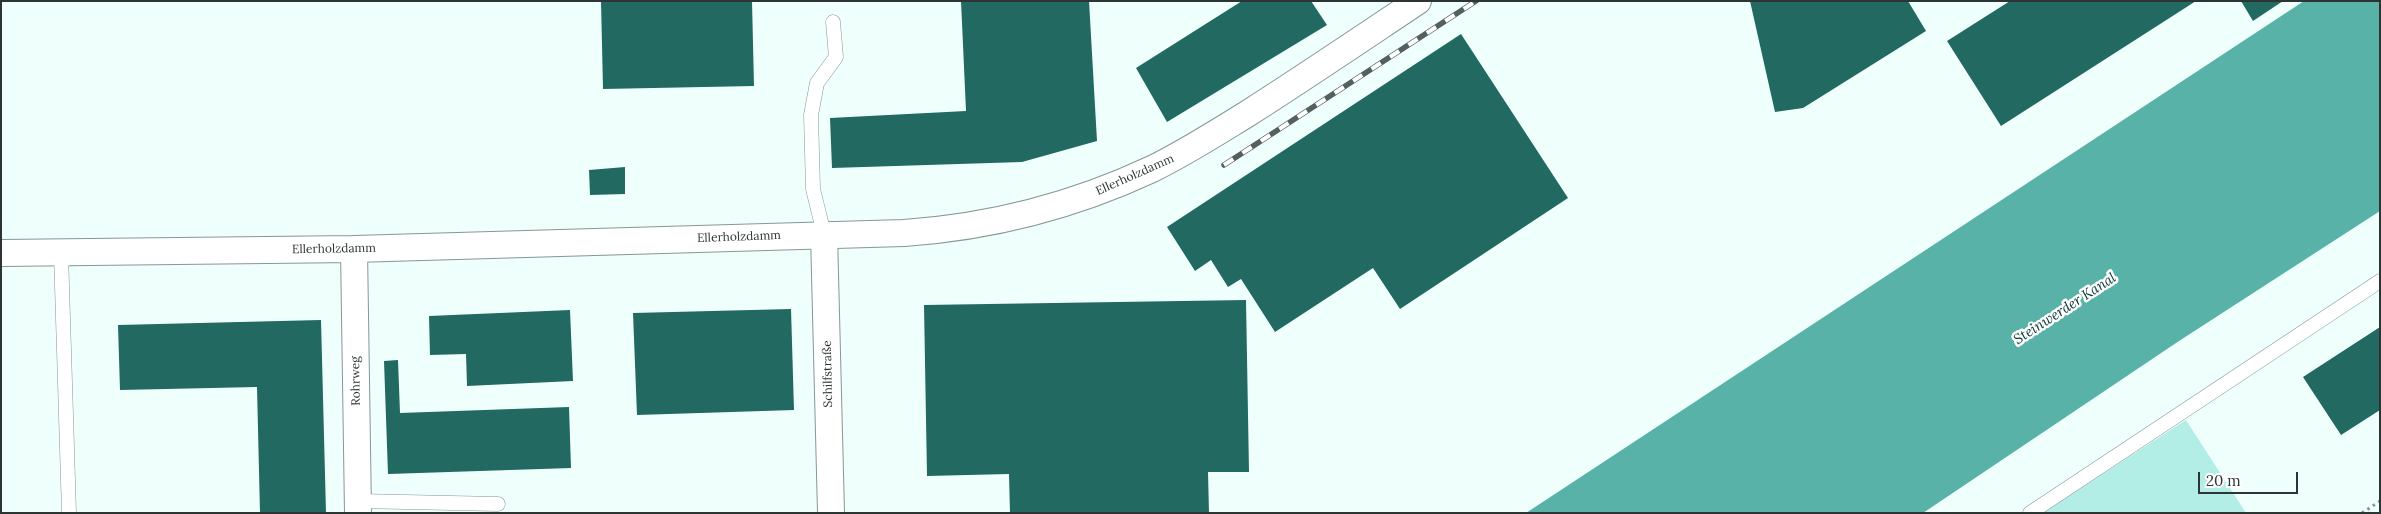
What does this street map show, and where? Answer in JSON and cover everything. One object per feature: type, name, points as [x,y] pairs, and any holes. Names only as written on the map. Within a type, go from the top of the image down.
[{"type":"street","name":"Ellerholzdamm","points":[[1,253],[354,249],[904,233],[977,225],[1038,211],[1088,196],[1183,153],[1274,97],[1418,1]]},
{"type":"street","name":"Schilfstraße","points":[[824,234],[831,513]]},
{"type":"street","name":"Rohrweg","points":[[354,249],[358,507]]},
{"type":"lane","points":[[824,234],[813,189],[811,115],[817,83],[836,57],[834,22]]},
{"type":"lane","points":[[60,253],[69,513]]},
{"type":"lane","points":[[2030,513],[2380,281]]},
{"type":"lane","points":[[358,507],[498,504]]},
{"type":"path","points":[[2362,513],[2380,501]]},
{"type":"shaded area","points":[[2186,420],[2246,513],[2042,513]]},
{"type":"water","name":"Steinwerder Kanal","points":[[2304,1],[2380,1],[2380,211],[2179,341],[1923,513],[1526,513]]},
{"type":"building","points":[[601,1],[752,1],[754,86],[603,89]]},
{"type":"building","points":[[961,1],[1089,1],[1097,141],[1022,162],[832,168],[830,118],[966,111]]},
{"type":"building","points":[[1242,1],[1311,1],[1327,25],[1167,122],[1136,68]]},
{"type":"building","points":[[1750,1],[1908,1],[1926,31],[1803,108],[1775,112]]},
{"type":"building","points":[[2010,1],[2196,1],[2001,126],[1947,41]]},
{"type":"building","points":[[2241,1],[2283,1],[2253,21]]},
{"type":"building","points":[[1461,34],[1568,198],[1400,309],[1373,268],[1275,332],[1241,279],[1228,287],[1211,260],[1195,271],[1167,227]]},
{"type":"building","points":[[625,167],[625,194],[590,195],[589,170]]},
{"type":"building","points":[[1246,300],[1249,472],[1208,472],[1209,513],[1010,513],[1009,474],[927,476],[924,305]]},
{"type":"building","points":[[791,309],[794,410],[637,415],[633,313]]},
{"type":"building","points":[[570,310],[573,381],[467,386],[466,354],[430,355],[429,316]]},
{"type":"building","points":[[321,320],[326,513],[260,513],[257,387],[120,390],[118,325]]},
{"type":"building","points":[[2380,327],[2380,410],[2341,435],[2303,377]]},
{"type":"building","points":[[398,360],[400,413],[569,407],[571,468],[388,474],[384,361]]},
{"type":"railway","points":[[1224,165],[1476,1]]}]
